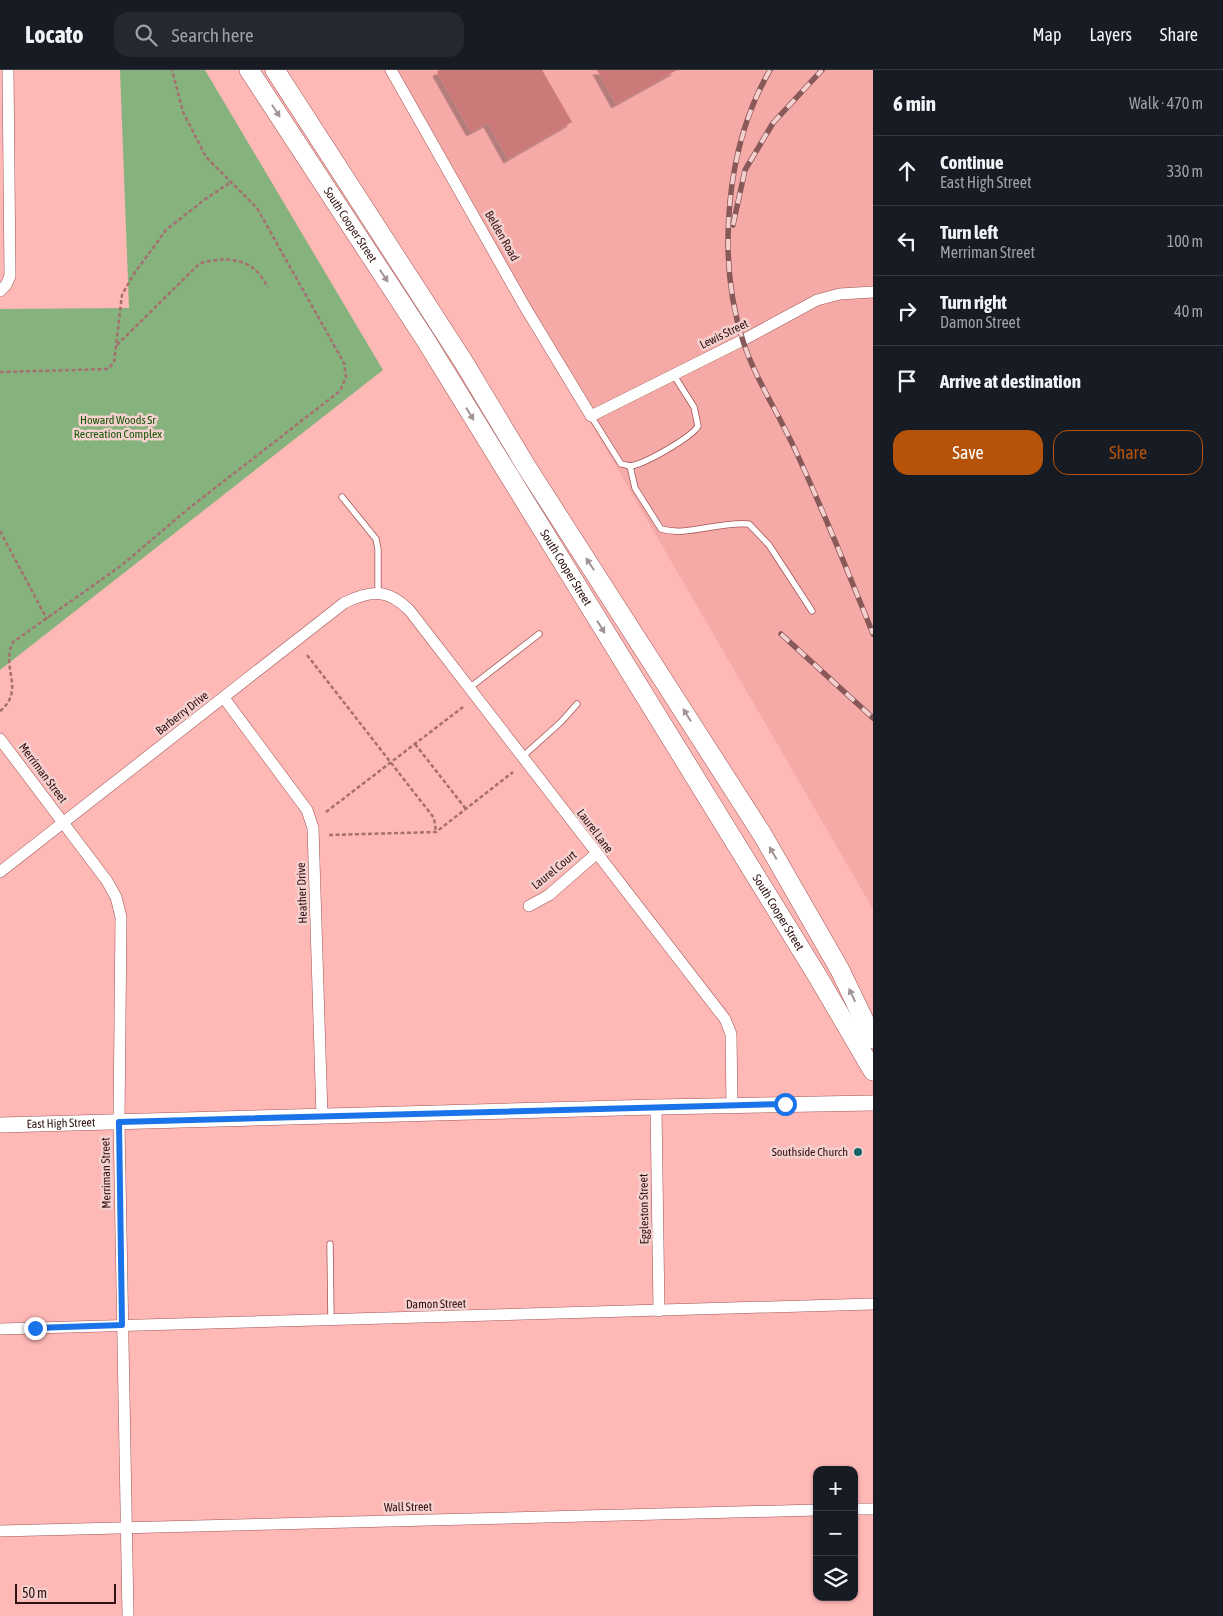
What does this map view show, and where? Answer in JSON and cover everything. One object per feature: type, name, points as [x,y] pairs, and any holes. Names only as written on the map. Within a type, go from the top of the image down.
[{"type":"main road","name":"South Cooper Street","points":[[249,70],[425,339],[818,977],[873,1071]]},
{"type":"main road","name":"South Cooper Street","points":[[275,70],[463,361],[526,466],[756,826],[840,970],[873,1039]]},
{"type":"street","points":[[1,290],[10,276],[8,70]]},
{"type":"street","name":"Belden Road","points":[[391,70],[525,307],[590,416]]},
{"type":"street","name":"Lewis Street","points":[[590,416],[743,340],[817,300],[840,294],[873,292]]},
{"type":"street","name":"Barberry Drive","points":[[0,872],[64,824],[344,603],[362,594],[382,594]]},
{"type":"street","name":"Laurel Lane","points":[[382,594],[403,603],[410,611],[725,1019],[731,1034],[732,1105]]},
{"type":"street","name":"Heather Drive","points":[[224,698],[307,810],[313,828],[322,1116]]},
{"type":"street","name":"Merriman Street","points":[[0,739],[107,881],[116,897],[121,917],[119,1122],[128,1616]]},
{"type":"street","name":"Laurel Court","points":[[529,906],[549,895],[596,854]]},
{"type":"street","name":"East High Street","points":[[0,1125],[656,1106],[873,1103]]},
{"type":"street","name":"Eggleston Street","points":[[656,1106],[659,1312]]},
{"type":"street","name":"Damon Street","points":[[0,1329],[659,1312],[873,1304]]},
{"type":"street","points":[[858,1509],[873,1509]]},
{"type":"street","name":"Wall Street","points":[[0,1531],[813,1510]]},
{"type":"lane","points":[[590,416],[621,464],[630,466],[649,459],[690,436],[698,426],[694,407],[673,374]]},
{"type":"lane","points":[[630,466],[635,488],[661,529],[672,533],[732,522],[749,524],[768,545],[812,611]]},
{"type":"lane","points":[[342,497],[376,540],[382,594]]},
{"type":"lane","points":[[468,688],[539,634]]},
{"type":"lane","points":[[522,758],[561,722],[577,704]]},
{"type":"lane","points":[[330,1244],[331,1320]]},
{"type":"path","points":[[0,712],[13,694],[8,651],[13,642],[122,565],[188,509],[340,391],[346,377],[344,363],[257,208],[206,157],[183,112],[172,70]]},
{"type":"path","points":[[0,372],[108,369],[114,362],[122,295],[147,254],[166,230],[230,182]]},
{"type":"path","points":[[116,346],[199,264],[214,258],[234,261],[253,268],[268,287]]},
{"type":"path","points":[[0,531],[47,619]]},
{"type":"path","points":[[307,655],[434,818],[436,832]]},
{"type":"path","points":[[326,812],[463,707]]},
{"type":"path","points":[[415,744],[466,809]]},
{"type":"path","points":[[330,835],[436,832],[513,772]]},
{"type":"shaded area","points":[[386,70],[873,70],[873,909]]},
{"type":"green space","name":"Howard Woods Sr Recreation Complex","points":[[120,70],[205,70],[383,370],[0,670],[0,309],[129,308]]},
{"type":"building","points":[[439,70],[542,70],[572,122],[508,159],[488,123],[471,132],[437,72]]},
{"type":"building","points":[[597,70],[677,70],[616,104]]},
{"type":"railway","points":[[770,70],[755,100],[743,133],[735,167],[730,202],[728,238],[730,274],[735,308],[748,356],[808,478],[873,634]]},
{"type":"railway","points":[[733,225],[745,170],[773,123],[822,70]]},
{"type":"railway","points":[[781,634],[873,718]]},
{"type":"place","name":"Southside Church","points":[[858,1152]]},
{"type":"route","points":[[35,1328],[122,1325],[119,1122],[785,1104]]}]
